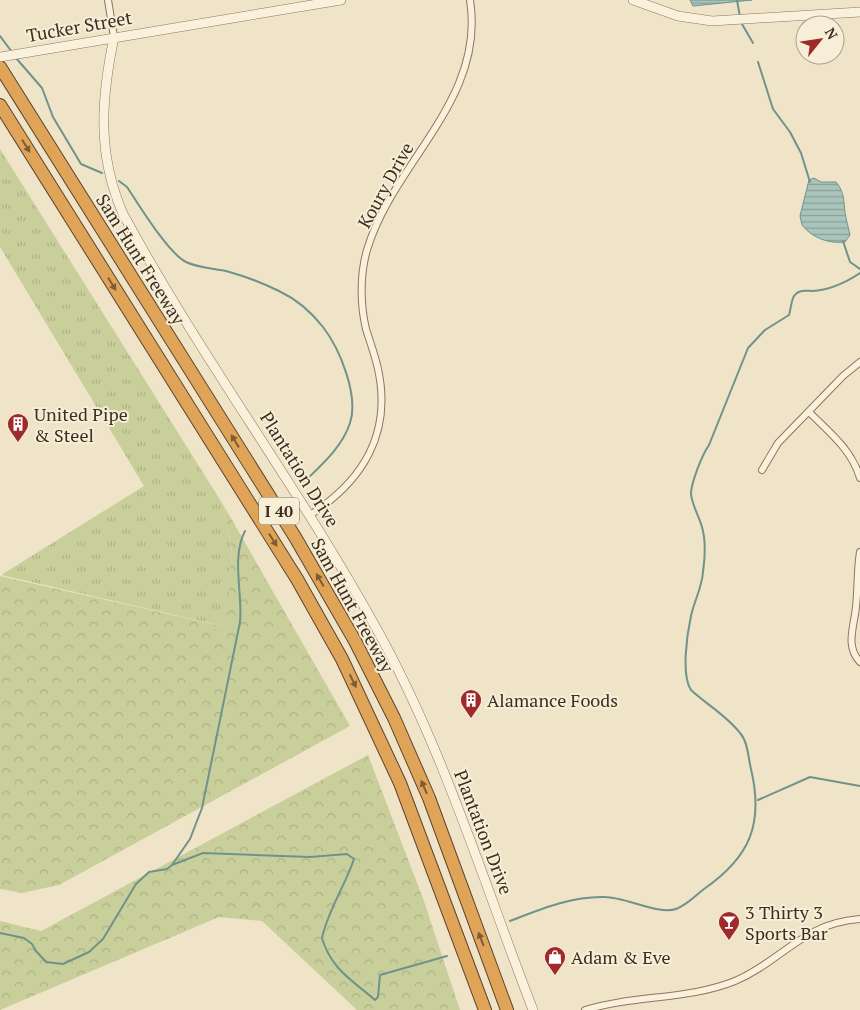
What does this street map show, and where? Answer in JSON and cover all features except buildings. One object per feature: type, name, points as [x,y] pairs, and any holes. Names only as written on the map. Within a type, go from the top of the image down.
[{"type":"highway","name":"Sam Hunt Freeway","points":[[0,67],[295,537],[355,641],[394,718],[429,798],[508,1010]]},
{"type":"highway","name":"Sam Hunt Freeway","points":[[0,105],[297,579],[342,659],[400,783],[486,1010]]},
{"type":"street","name":"Plantation Drive","points":[[108,0],[114,37],[102,122],[106,162],[116,198],[143,250],[310,515],[376,627],[406,688],[458,808],[533,1010]]},
{"type":"street","name":"Tucker Street","points":[[0,57],[298,4],[341,0]]},
{"type":"street","name":"Koury Drive","points":[[310,515],[343,491],[356,475],[374,443],[382,406],[378,366],[363,311],[363,274],[367,250],[382,213],[448,110],[462,80],[470,46],[472,25],[470,0]]},
{"type":"street","points":[[633,0],[678,16],[712,21],[860,12]]},
{"type":"street","points":[[762,470],[778,443],[843,376],[860,362]]},
{"type":"street","points":[[809,412],[844,447],[860,478]]},
{"type":"street","points":[[860,552],[858,607],[850,635],[854,656],[860,662]]},
{"type":"street","points":[[585,1010],[722,986],[748,974],[810,933],[832,924],[860,919]]},
{"type":"green space","points":[[0,149],[224,506],[232,552],[227,627],[1,575],[144,486],[0,247]]},
{"type":"green space","points":[[224,506],[350,726],[59,885],[22,893],[0,889],[0,576],[226,627],[232,552]]},
{"type":"green space","points":[[368,755],[424,901],[460,1010],[357,1010],[262,921],[219,917],[0,1010],[0,921],[41,931]]},
{"type":"water","points":[[690,0],[752,0],[693,6]]},
{"type":"water","points":[[814,178],[821,182],[836,182],[841,190],[850,235],[845,242],[821,239],[806,230],[802,225],[800,216],[809,180]]},
{"type":"waterway","points":[[737,0],[740,17]]},
{"type":"waterway","points":[[742,24],[753,43]]},
{"type":"waterway","points":[[0,36],[12,52]]},
{"type":"waterway","points":[[16,58],[42,88],[53,117],[81,164],[102,173]]},
{"type":"waterway","points":[[758,62],[773,109],[790,132],[801,153],[810,182]]},
{"type":"waterway","points":[[119,181],[127,187],[154,228],[179,257],[195,266],[226,271],[246,277],[285,294],[319,322],[336,347],[350,387],[352,400],[350,423],[336,449],[301,485]]},
{"type":"waterway","points":[[843,241],[850,262],[860,269]]},
{"type":"waterway","points":[[510,921],[557,904],[593,897],[613,898],[661,910],[676,909],[687,903],[720,877],[743,851],[750,838],[756,806],[755,789],[746,745],[743,737],[735,727],[691,690],[686,675],[688,633],[692,610],[701,584],[705,555],[703,532],[693,502],[691,489],[700,462],[709,445],[748,348],[765,330],[789,315],[793,298],[798,292],[831,288],[860,273]]},
{"type":"waterway","points":[[172,865],[190,839],[202,808],[240,622],[238,564],[241,542],[245,531]]},
{"type":"waterway","points":[[758,800],[810,777],[860,786]]},
{"type":"waterway","points":[[0,933],[24,938],[32,944],[46,962],[63,964],[89,952],[103,939],[136,884],[149,872],[167,869],[172,865],[203,853],[310,857],[347,854],[354,859],[328,918],[322,938],[331,958],[343,973],[375,1000],[378,997],[380,975],[447,956]]},
{"type":"place","name":"United Pipe & Steel","points":[[18,443]]},
{"type":"place","name":"Alamance Foods","points":[[471,719]]},
{"type":"place","name":"3 Thirty 3 Sports Bar","points":[[729,941]]},
{"type":"place","name":"Adam & Eve","points":[[555,976]]}]
